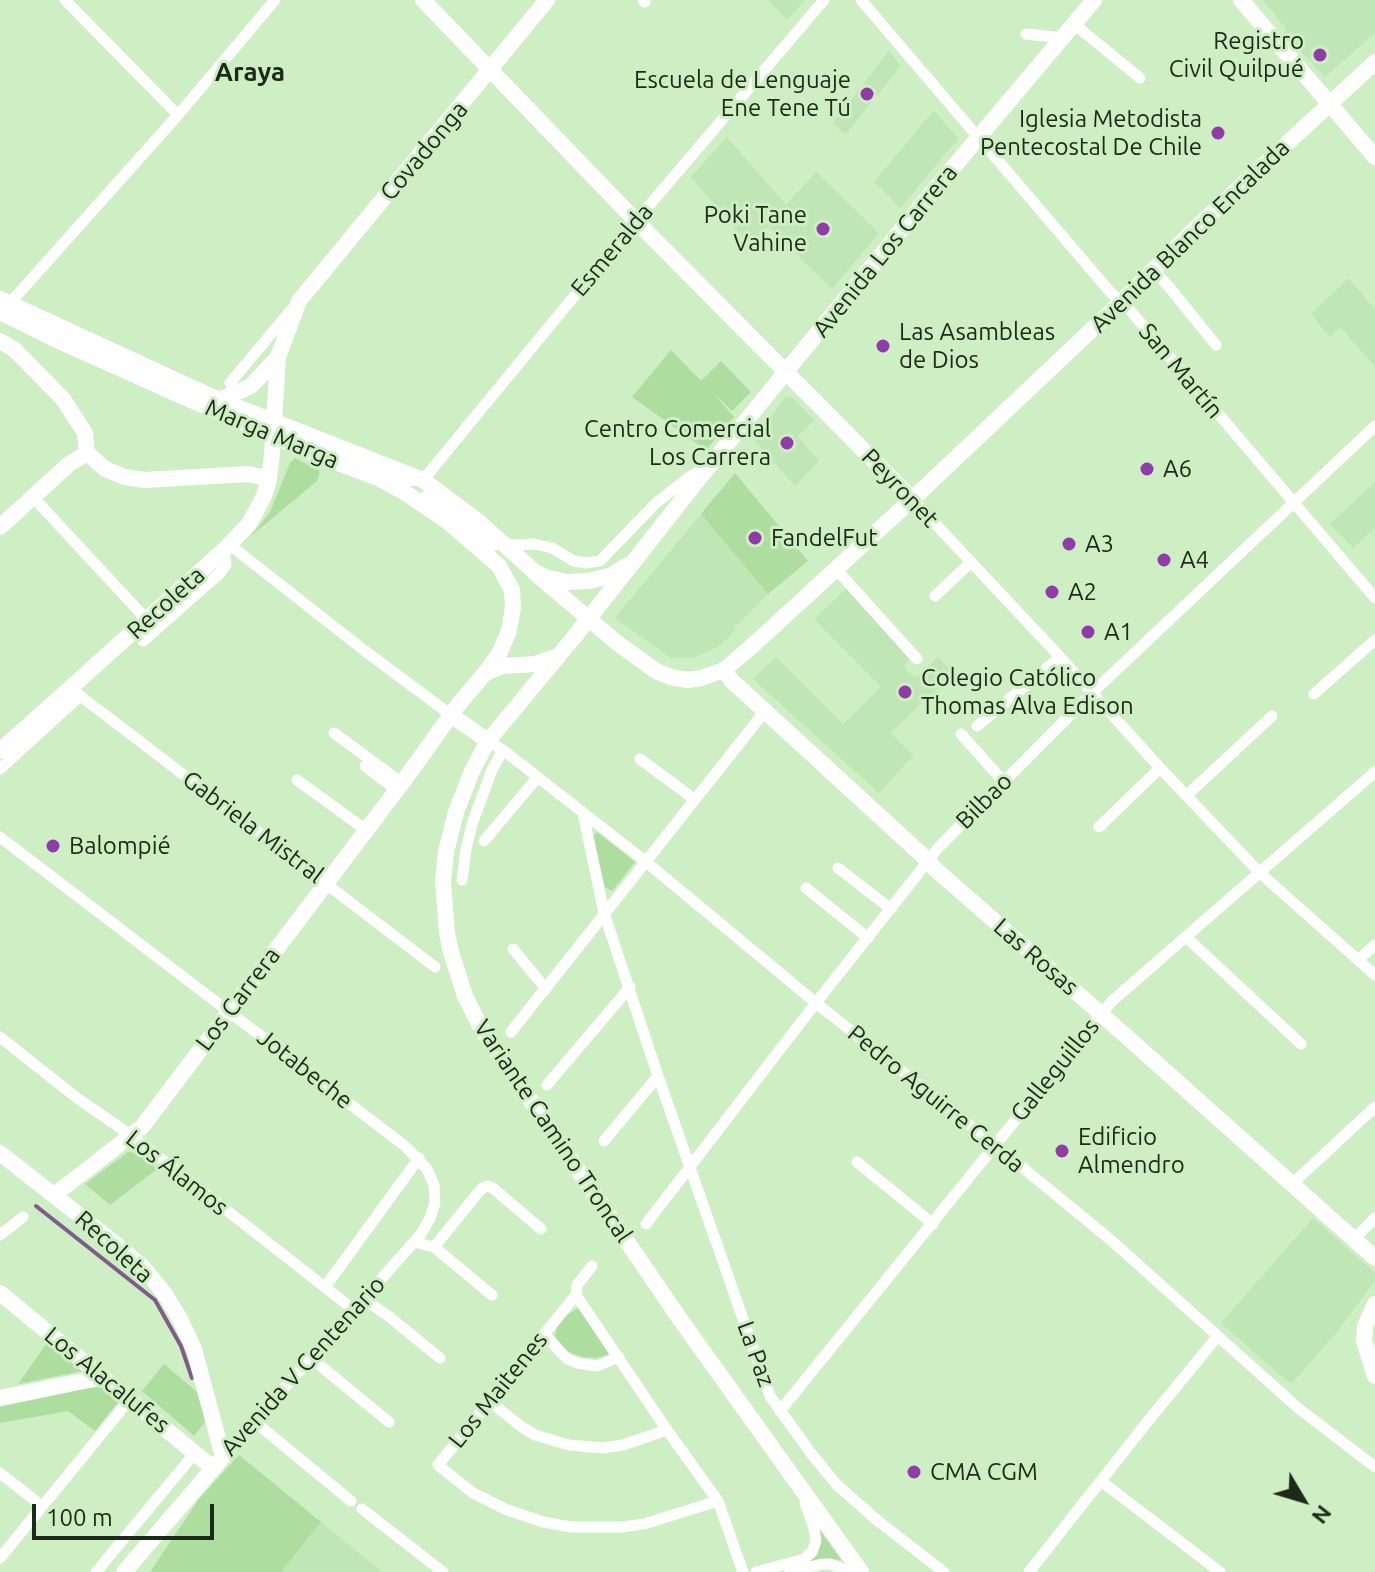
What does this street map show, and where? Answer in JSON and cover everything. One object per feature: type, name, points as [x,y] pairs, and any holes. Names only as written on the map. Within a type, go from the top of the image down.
[{"type":"main road","name":"Peyronet","points":[[423,0],[636,221],[912,499]]},
{"type":"main road","name":"Covadonga","points":[[274,428],[278,357],[299,301],[547,0]]},
{"type":"main road","name":"Avenida Los Carrera","points":[[560,655],[709,466],[1094,0]]},
{"type":"main road","points":[[1241,0],[1375,157]]},
{"type":"main road","name":"Avenida Blanco Encalada","points":[[724,670],[912,499],[1375,62]]},
{"type":"main road","name":"Marga Marga","points":[[3,304],[219,400],[274,428],[314,454],[421,494],[535,572]]},
{"type":"main road","name":"Marga Marga","points":[[3,304],[90,355],[274,428],[423,480],[479,522],[620,645],[656,671],[688,680],[724,670]]},
{"type":"main road","points":[[0,341],[15,350],[63,399],[85,433],[87,453],[105,469],[125,477],[145,480],[249,474],[269,479]]},
{"type":"main road","points":[[219,400],[251,386],[278,357]]},
{"type":"main road","name":"Recoleta","points":[[0,751],[75,692],[249,524],[269,479],[274,428]]},
{"type":"main road","points":[[0,527],[69,464],[87,453]]},
{"type":"main road","name":"Los Carrera","points":[[54,1195],[142,1127],[499,654],[512,619],[513,598],[505,573],[483,550],[447,521],[385,480]]},
{"type":"main road","points":[[535,572],[567,582],[601,579],[622,569],[643,550]]},
{"type":"main road","points":[[485,673],[502,666],[535,664],[560,655]]},
{"type":"main road","name":"Variante Camino Troncal","points":[[560,655],[496,746],[472,771],[456,812],[446,852],[443,881],[449,943],[465,996],[481,1028],[521,1088],[682,1322],[861,1572]]},
{"type":"main road","name":"Las Rosas","points":[[724,670],[731,680],[928,861],[1375,1258]]},
{"type":"main road","points":[[451,715],[496,746]]},
{"type":"main road","name":"Recoleta","points":[[0,1153],[126,1252],[164,1293],[194,1349],[218,1463]]},
{"type":"main road","name":"Los Alacalufes","points":[[0,1293],[195,1453],[218,1463]]},
{"type":"main road","points":[[1375,1304],[1365,1326],[1364,1341],[1375,1376]]},
{"type":"main road","points":[[0,1398],[103,1377]]},
{"type":"main road","name":"Avenida V Centenario","points":[[124,1572],[218,1463]]},
{"type":"main road","name":"Avenida V Centenario","points":[[138,1572],[194,1491]]},
{"type":"street","points":[[65,0],[178,115]]},
{"type":"street","points":[[3,304],[178,115],[275,0]]},
{"type":"street","name":"Esmeralda","points":[[423,480],[636,221],[824,0]]},
{"type":"street","name":"San Martín","points":[[861,0],[1375,598]]},
{"type":"street","points":[[1074,24],[1140,78]]},
{"type":"street","points":[[1026,34],[1062,38]]},
{"type":"street","points":[[1153,270],[1216,345]]},
{"type":"street","name":"Covadonga","points":[[230,383],[299,301]]},
{"type":"street","name":"Bilbao","points":[[646,1224],[939,847],[1092,693],[1375,426]]},
{"type":"street","name":"Avenida Los Carrera","points":[[505,545],[534,544],[552,548],[574,561],[600,561],[655,504],[689,477],[709,466]]},
{"type":"street","points":[[385,480],[423,480]]},
{"type":"street","points":[[33,497],[147,620]]},
{"type":"street","name":"Peyronet","points":[[912,499],[1260,873],[1375,975]]},
{"type":"street","points":[[227,548],[451,715]]},
{"type":"street","name":"Recoleta","points":[[143,641],[219,574],[226,565],[227,548]]},
{"type":"street","points":[[935,596],[971,562]]},
{"type":"street","points":[[836,569],[917,659]]},
{"type":"street","points":[[1314,694],[1375,640]]},
{"type":"street","points":[[977,726],[1060,657]]},
{"type":"street","name":"Recoleta","points":[[0,769],[75,692]]},
{"type":"street","name":"Gabriela Mistral","points":[[75,692],[435,967]]},
{"type":"street","points":[[511,1032],[765,711]]},
{"type":"street","points":[[1186,796],[1272,716]]},
{"type":"street","points":[[334,733],[399,787]]},
{"type":"street","points":[[961,734],[1003,781]]},
{"type":"street","name":"Pedro Aguirre Cerda","points":[[496,746],[645,861],[816,1003],[995,1145],[1112,1241],[1298,1408],[1375,1467]]},
{"type":"street","name":"Variante Camino Troncal","points":[[462,880],[472,824],[492,770],[496,746]]},
{"type":"street","points":[[640,759],[694,799]]},
{"type":"street","points":[[365,766],[399,787]]},
{"type":"street","points":[[1099,827],[1160,768]]},
{"type":"street","name":"Galleguillos","points":[[780,1411],[1100,1013],[1375,772]]},
{"type":"street","points":[[484,841],[537,778]]},
{"type":"street","points":[[297,780],[366,830]]},
{"type":"street","name":"La Paz","points":[[583,813],[604,913],[770,1396],[837,1485],[944,1572]]},
{"type":"street","name":"Jotabeche","points":[[0,837],[419,1158],[434,1185],[435,1203],[430,1218],[414,1242]]},
{"type":"street","points":[[838,868],[891,909]]},
{"type":"street","points":[[806,888],[868,938]]},
{"type":"street","points":[[1186,937],[1301,1044]]},
{"type":"street","points":[[1358,960],[1375,945]]},
{"type":"street","points":[[513,949],[546,989]]},
{"type":"street","points":[[547,1085],[630,987]]},
{"type":"street","name":"Los Álamos","points":[[0,1037],[354,1310]]},
{"type":"street","points":[[604,1141],[658,1076]]},
{"type":"street","points":[[1291,1185],[1375,1107]]},
{"type":"street","points":[[325,1287],[419,1158]]},
{"type":"street","points":[[857,1162],[933,1224]]},
{"type":"street","points":[[434,1247],[482,1188],[488,1186],[541,1229]]},
{"type":"street","points":[[0,1235],[23,1217]]},
{"type":"street","points":[[1353,1240],[1375,1218]]},
{"type":"street","points":[[414,1242],[434,1247],[492,1295]]},
{"type":"street","name":"Avenida V Centenario","points":[[218,1463],[414,1242]]},
{"type":"street","name":"Los Maitenes","points":[[592,1266],[577,1285],[576,1295],[438,1465],[473,1493],[505,1509],[543,1522],[571,1527],[644,1524],[718,1501]]},
{"type":"street","points":[[576,1295],[718,1501],[743,1572]]},
{"type":"street","points":[[363,1299],[440,1358]]},
{"type":"street","points":[[544,1334],[567,1359],[577,1363],[597,1366],[619,1357]]},
{"type":"street","points":[[1029,1572],[1217,1337]]},
{"type":"street","points":[[311,1358],[389,1422]]},
{"type":"street","points":[[0,1558],[130,1399]]},
{"type":"street","points":[[489,1401],[535,1435],[569,1445],[602,1448],[623,1445],[667,1430]]},
{"type":"street","points":[[255,1422],[351,1501]]},
{"type":"street","points":[[96,1572],[195,1453]]},
{"type":"street","points":[[0,1473],[42,1506]]},
{"type":"street","points":[[1101,1481],[1220,1572]]},
{"type":"street","points":[[790,1572],[805,1563],[816,1541],[798,1484]]},
{"type":"street","points":[[362,1509],[443,1572]]},
{"type":"street","points":[[756,1572],[805,1563],[831,1564],[849,1572]]},
{"type":"shaded area","points":[[768,0],[805,0],[787,20]]},
{"type":"shaded area","points":[[1263,0],[1375,0],[1375,33],[1325,77],[1283,33],[1286,29]]},
{"type":"shaded area","name":"Escuela de Lenguaje Ene Tene Tú","points":[[889,51],[901,66],[845,135],[833,123]]},
{"type":"shaded area","points":[[934,110],[958,139],[900,208],[874,182]]},
{"type":"shaded area","points":[[727,137],[786,205],[816,172],[879,233],[832,289],[768,226],[750,246],[691,177]]},
{"type":"shaded area","points":[[1348,278],[1375,309],[1375,367],[1340,327],[1329,336],[1311,314]]},
{"type":"shaded area","points":[[671,350],[701,381],[721,361],[751,392],[732,411],[713,393],[734,417],[706,450],[632,397]]},
{"type":"shaded area","points":[[786,397],[792,397],[814,421],[797,436],[819,461],[795,486],[753,439]]},
{"type":"shaded area","points":[[295,458],[320,471],[317,481],[251,536],[270,512],[290,463]]},
{"type":"shaded area","name":"FandelFut","points":[[735,473],[808,561],[768,594],[701,514]]},
{"type":"shaded area","points":[[1375,482],[1375,528],[1353,548],[1330,524]]},
{"type":"shaded area","points":[[701,514],[768,594],[721,645],[694,658],[671,658],[615,618]]},
{"type":"shaded area","name":"Colegio Católico Thomas Alva Edison","points":[[847,588],[910,658],[904,667],[915,678],[938,657],[953,674],[890,733],[914,755],[879,793],[753,679],[776,657],[843,724],[881,687],[814,619]]},
{"type":"shaded area","points":[[597,832],[635,862],[612,891],[605,887],[593,836]]},
{"type":"shaded area","points":[[128,1152],[137,1153],[157,1169],[110,1205],[85,1184]]},
{"type":"shaded area","points":[[1313,1218],[1374,1272],[1375,1281],[1337,1332],[1293,1382],[1288,1382],[1221,1323]]},
{"type":"shaded area","points":[[580,1307],[610,1352],[607,1355],[582,1357],[566,1351],[555,1336],[558,1324]]},
{"type":"shaded area","points":[[47,1343],[82,1371],[18,1384]]},
{"type":"shaded area","points":[[164,1364],[197,1392],[206,1421],[194,1436],[142,1391]]},
{"type":"shaded area","points":[[101,1387],[118,1402],[95,1431],[68,1411],[0,1423],[0,1407]]},
{"type":"shaded area","points":[[239,1455],[321,1522],[281,1572],[150,1572],[199,1499]]},
{"type":"shaded area","points":[[321,1522],[339,1537],[383,1572],[281,1572]]},
{"type":"shaded area","points":[[819,1529],[841,1560],[824,1559],[808,1563]]},
{"type":"waterway","points":[[36,1206],[155,1300],[181,1346],[192,1378]]},
{"type":"place","name":"Registro Civil Quilpué","points":[[1320,55]]},
{"type":"place","name":"Escuela de Lenguaje Ene Tene Tú","points":[[867,94]]},
{"type":"place","name":"Iglesia Metodista Pentecostal De Chile","points":[[1218,133]]},
{"type":"place","name":"Poki Tane Vahine","points":[[823,229]]},
{"type":"place","name":"Las Asambleas de Dios","points":[[883,346]]},
{"type":"place","name":"Centro Comercial Los Carrera","points":[[787,443]]},
{"type":"place","name":"A6","points":[[1147,469]]},
{"type":"place","name":"FandelFut","points":[[755,538]]},
{"type":"place","name":"A3","points":[[1069,544]]},
{"type":"place","name":"A4","points":[[1164,560]]},
{"type":"place","name":"A2","points":[[1052,592]]},
{"type":"place","name":"A1","points":[[1088,632]]},
{"type":"place","name":"Colegio Católico Thomas Alva Edison","points":[[905,692]]},
{"type":"place","name":"Balompié","points":[[53,846]]},
{"type":"place","name":"Edificio Almendro","points":[[1062,1151]]},
{"type":"place","name":"CMA CGM","points":[[914,1472]]},
{"type":"district","name":"Araya","points":[[250,72]]}]
